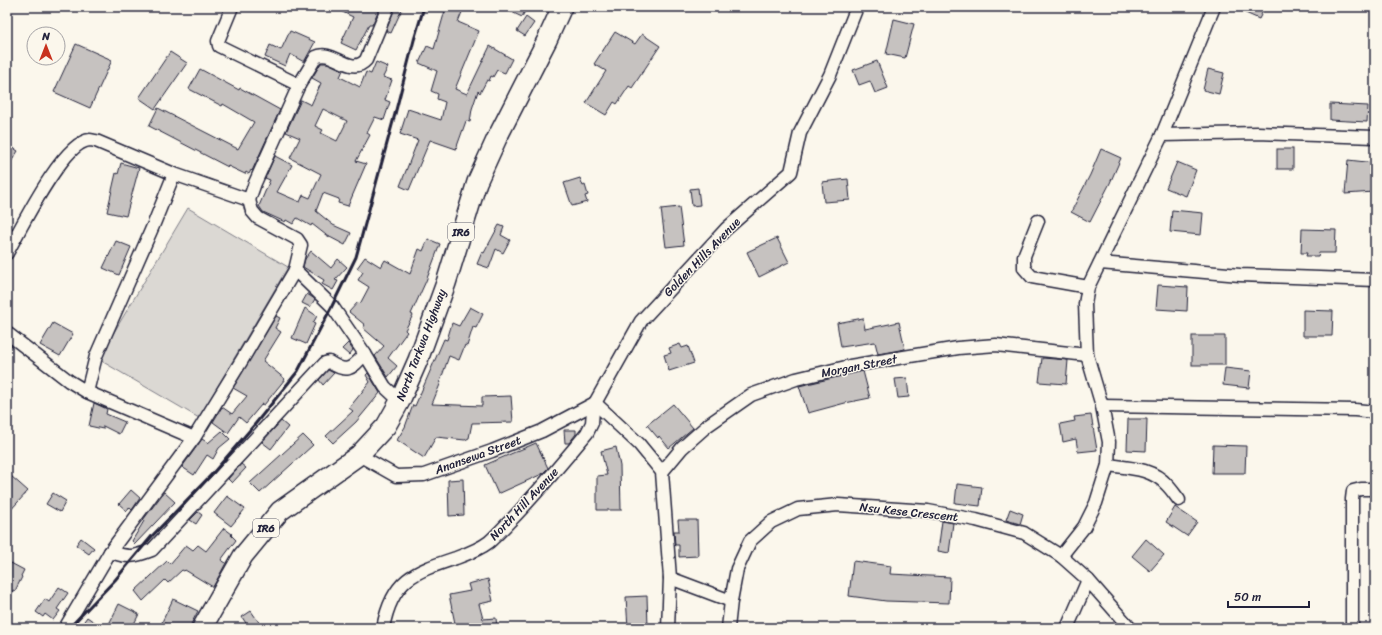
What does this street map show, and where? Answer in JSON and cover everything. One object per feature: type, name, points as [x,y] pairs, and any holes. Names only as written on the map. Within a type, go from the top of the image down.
[{"type":"main road","name":"North Tarkwa Highway","points":[[202,628],[243,556],[280,511],[359,455],[386,426],[400,402],[418,360],[446,283],[476,182],[496,138],[547,40],[562,7]]},
{"type":"street","points":[[232,7],[218,41],[219,46],[299,85]]},
{"type":"street","points":[[65,628],[110,552],[194,438],[296,270],[300,245],[297,239],[258,218],[252,211],[249,200],[255,183],[299,85],[316,58],[320,55],[328,56],[346,64],[359,66],[362,64],[366,60],[388,7]]},
{"type":"street","name":"Golden Hills Avenue","points":[[595,403],[641,321],[726,229],[791,172],[800,133],[830,75],[857,7]]},
{"type":"street","points":[[1060,556],[1084,527],[1096,503],[1108,465],[1109,442],[1102,406],[1087,356],[1085,304],[1088,288],[1162,135],[1214,7]]},
{"type":"street","points":[[1162,135],[1258,133],[1375,137]]},
{"type":"street","points":[[7,253],[44,185],[56,168],[76,146],[85,141],[96,141],[174,174],[249,200]]},
{"type":"street","points":[[87,392],[96,356],[174,174]]},
{"type":"street","points":[[1038,221],[1024,256],[1024,268],[1032,277],[1088,288]]},
{"type":"street","points":[[1100,263],[1240,274],[1375,280]]},
{"type":"street","points":[[296,270],[332,306],[365,354],[385,387],[400,402]]},
{"type":"street","points":[[7,333],[70,381],[87,392],[194,438]]},
{"type":"street","name":"Morgan Street","points":[[662,472],[682,448],[708,425],[751,395],[796,379],[850,366],[958,348],[996,345],[1087,356]]},
{"type":"street","points":[[110,552],[123,556],[135,556],[152,550],[325,363],[329,362],[345,370],[352,367],[365,354]]},
{"type":"street","points":[[595,403],[638,444],[662,472],[670,578],[668,628]]},
{"type":"street","name":"Anansewa Street","points":[[359,455],[396,476],[424,475],[492,451],[542,431],[595,403]]},
{"type":"street","name":"North Hill Avenue","points":[[383,628],[385,614],[394,594],[406,580],[424,569],[466,554],[488,542],[538,492],[587,433],[592,423],[595,403]]},
{"type":"street","points":[[1102,406],[1355,410],[1375,412]]},
{"type":"street","points":[[1108,465],[1138,469],[1153,474],[1166,484],[1179,500]]},
{"type":"street","points":[[1352,628],[1353,490],[1375,489]]},
{"type":"street","name":"Nsu Kese Crescent","points":[[728,628],[737,569],[750,541],[771,522],[798,509],[838,505],[928,511],[976,520],[1024,533],[1060,556],[1088,580],[1130,628]]},
{"type":"street","points":[[670,578],[731,601]]},
{"type":"street","points":[[1067,628],[1088,580]]},
{"type":"shaded area","points":[[188,208],[288,267],[199,418],[98,359]]},
{"type":"building","points":[[332,7],[380,7],[372,25],[369,25],[356,50],[341,43],[353,17]]},
{"type":"building","points":[[395,7],[403,7],[391,33],[386,31]]},
{"type":"building","points":[[446,7],[464,7],[458,22],[479,31],[455,89],[467,94],[490,46],[512,59],[505,73],[497,70],[493,77],[491,76],[489,81],[487,80],[480,93],[478,91],[472,109],[470,122],[466,121],[456,149],[430,140],[409,190],[400,186],[418,140],[400,134],[408,109],[441,120],[445,102],[437,99],[438,94],[431,91],[437,71],[419,63],[427,46],[434,49]]},
{"type":"building","points":[[501,7],[527,7],[522,17]]},
{"type":"building","points":[[1232,7],[1259,7],[1264,9],[1259,19]]},
{"type":"building","points":[[526,17],[534,23],[525,36],[517,31]]},
{"type":"building","points":[[894,19],[914,24],[905,58],[886,54]]},
{"type":"building","points":[[290,31],[315,42],[304,62],[290,54],[285,66],[265,57],[270,45],[281,50]]},
{"type":"building","points":[[615,32],[635,44],[642,34],[660,46],[632,88],[629,86],[617,104],[614,102],[606,115],[586,103],[606,71],[594,64]]},
{"type":"building","points":[[76,44],[112,60],[90,108],[54,92]]},
{"type":"building","points":[[170,52],[187,63],[155,109],[139,98]]},
{"type":"building","points":[[877,61],[888,88],[875,93],[870,81],[859,85],[853,70]]},
{"type":"building","points":[[376,62],[388,67],[383,77],[392,80],[385,100],[390,102],[384,120],[375,117],[367,133],[370,135],[356,161],[366,164],[348,206],[338,203],[339,199],[323,193],[316,211],[333,225],[351,233],[345,245],[326,235],[312,224],[311,226],[297,218],[293,224],[263,212],[259,206],[270,180],[265,178],[275,156],[292,165],[277,192],[300,202],[303,195],[310,198],[321,174],[290,158],[300,138],[286,132],[301,100],[311,105],[321,83],[312,78],[321,63],[327,63],[343,70],[340,77],[360,87],[366,72],[371,74]],"holes":[[[323,109],[347,121],[337,141],[321,133],[323,130],[315,126]]]},
{"type":"building","points":[[200,69],[239,90],[240,88],[280,110],[252,171],[251,170],[249,174],[246,172],[245,174],[228,167],[149,126],[158,108],[238,149],[254,122],[223,104],[222,106],[189,89]]},
{"type":"building","points":[[1208,69],[1224,73],[1219,94],[1203,90]]},
{"type":"building","points":[[1330,104],[1368,106],[1367,122],[1330,120]]},
{"type":"building","points":[[7,144],[18,151],[7,168]]},
{"type":"building","points":[[1101,149],[1121,158],[1090,222],[1071,212],[1090,175]]},
{"type":"building","points":[[1277,149],[1293,149],[1293,169],[1277,169]]},
{"type":"building","points":[[1348,160],[1375,163],[1374,192],[1345,194]]},
{"type":"building","points":[[1177,162],[1196,170],[1186,196],[1166,188]]},
{"type":"building","points":[[121,163],[139,168],[126,216],[107,212],[116,173],[118,174]]},
{"type":"building","points":[[580,178],[583,186],[585,185],[588,195],[585,196],[587,202],[572,206],[564,183]]},
{"type":"building","points":[[848,179],[850,200],[824,202],[822,182]]},
{"type":"building","points":[[698,188],[700,205],[692,206],[690,189]]},
{"type":"building","points":[[679,207],[684,245],[666,247],[661,209]]},
{"type":"building","points":[[1172,210],[1203,213],[1201,235],[1170,232]]},
{"type":"building","points":[[499,225],[504,227],[501,235],[510,240],[503,253],[496,249],[489,268],[477,264],[482,252],[484,253]]},
{"type":"building","points":[[1302,229],[1336,230],[1335,253],[1319,253],[1318,256],[1306,256],[1307,253],[1301,253]]},
{"type":"building","points":[[777,238],[789,262],[759,277],[747,252]]},
{"type":"building","points":[[428,239],[440,244],[426,281],[411,314],[413,315],[405,330],[407,332],[388,358],[397,366],[388,377],[375,356],[384,346],[363,328],[365,325],[349,312],[358,302],[360,304],[369,287],[358,280],[363,272],[357,268],[365,257],[381,267],[385,260],[410,274],[419,249],[423,251]]},
{"type":"building","points":[[116,241],[131,247],[119,275],[103,268]]},
{"type":"building","points":[[311,251],[331,268],[338,259],[347,267],[335,280],[338,281],[333,290],[322,284],[324,280],[303,267],[305,259]]},
{"type":"building","points":[[1158,285],[1188,287],[1187,311],[1156,309]]},
{"type":"building","points":[[307,294],[315,299],[310,307],[302,303]]},
{"type":"building","points":[[470,307],[483,314],[476,328],[473,327],[467,346],[465,345],[459,360],[449,356],[432,404],[482,406],[482,397],[511,396],[513,422],[472,423],[469,438],[465,440],[436,437],[424,458],[397,440],[405,427],[413,405],[415,406],[444,339],[447,340],[452,323],[459,326]]},
{"type":"building","points":[[305,308],[317,316],[306,344],[292,338]]},
{"type":"building","points":[[1303,310],[1333,311],[1332,336],[1303,336]]},
{"type":"building","points":[[276,316],[280,318],[275,328],[281,332],[263,361],[285,379],[264,405],[262,404],[246,423],[239,417],[228,433],[213,422],[222,407],[232,414],[247,396],[233,388]]},
{"type":"building","points":[[863,318],[865,329],[899,322],[905,349],[878,354],[875,342],[841,347],[837,323]]},
{"type":"building","points":[[53,323],[73,334],[60,356],[40,345]]},
{"type":"building","points":[[1192,336],[1225,336],[1225,365],[1192,365]]},
{"type":"building","points":[[348,343],[353,350],[349,355],[342,349]]},
{"type":"building","points":[[680,344],[682,348],[688,346],[694,363],[669,371],[664,355],[671,353],[669,348]]},
{"type":"building","points":[[1042,358],[1068,360],[1066,384],[1039,382]]},
{"type":"building","points":[[1225,368],[1251,371],[1249,388],[1223,385]]},
{"type":"building","points":[[328,370],[334,373],[323,385],[319,380]]},
{"type":"building","points":[[863,371],[870,398],[808,413],[799,386]]},
{"type":"building","points":[[368,373],[380,393],[356,422],[333,443],[326,436],[353,411],[349,408],[370,382],[366,375]]},
{"type":"building","points":[[907,378],[909,397],[898,398],[895,379]]},
{"type":"building","points":[[94,403],[107,409],[106,414],[125,422],[119,434],[103,426],[103,429],[89,426]]},
{"type":"building","points":[[673,404],[693,428],[669,448],[647,425]]},
{"type":"building","points":[[1091,415],[1097,450],[1078,452],[1076,439],[1063,442],[1060,424],[1075,421],[1074,417]]},
{"type":"building","points":[[1128,419],[1147,419],[1146,451],[1127,450]]},
{"type":"building","points":[[281,421],[288,427],[271,449],[262,442]]},
{"type":"building","points":[[564,430],[576,430],[576,434],[569,443],[565,443]]},
{"type":"building","points":[[222,431],[230,439],[219,448],[213,459],[207,455],[194,475],[182,467],[202,439],[208,443]]},
{"type":"building","points":[[303,435],[313,445],[260,493],[250,483]]},
{"type":"building","points":[[536,443],[548,468],[542,474],[498,494],[485,465]]},
{"type":"building","points":[[1213,445],[1246,446],[1245,473],[1212,473]]},
{"type":"building","points":[[616,447],[620,466],[621,510],[597,510],[597,476],[607,475],[601,451]]},
{"type":"building","points":[[241,464],[246,468],[232,483],[228,479]]},
{"type":"building","points":[[11,476],[28,491],[7,514],[7,480]]},
{"type":"building","points":[[463,479],[464,515],[449,516],[448,480]]},
{"type":"building","points":[[957,484],[982,487],[980,506],[955,503]]},
{"type":"building","points":[[131,490],[140,498],[132,510],[129,507],[127,511],[119,504]]},
{"type":"building","points":[[164,492],[175,502],[135,544],[132,541],[144,521],[143,520]]},
{"type":"building","points":[[53,493],[66,501],[60,512],[46,504]]},
{"type":"building","points":[[227,496],[245,509],[231,526],[214,513]]},
{"type":"building","points":[[1175,507],[1197,522],[1187,536],[1166,522]]},
{"type":"building","points":[[1010,509],[1023,514],[1020,524],[1006,520]]},
{"type":"building","points":[[198,512],[202,515],[196,524],[190,520]]},
{"type":"building","points":[[678,520],[697,520],[698,556],[679,557],[679,545],[675,545],[674,531],[679,531]]},
{"type":"building","points":[[942,521],[953,523],[949,553],[938,551]]},
{"type":"building","points":[[224,528],[232,534],[231,535],[236,540],[221,560],[226,563],[213,587],[185,570],[182,570],[168,583],[165,580],[143,601],[135,591],[167,561],[170,564],[186,545],[193,550],[198,545],[206,551]]},
{"type":"building","points":[[81,538],[94,548],[89,554],[76,545]]},
{"type":"building","points":[[1146,539],[1164,555],[1150,571],[1132,556]]},
{"type":"building","points":[[7,561],[24,570],[15,591],[13,590],[7,600]]},
{"type":"building","points":[[853,561],[891,566],[890,574],[950,577],[949,603],[886,601],[849,596]]},
{"type":"building","points":[[488,579],[493,601],[479,604],[483,619],[496,618],[497,628],[456,628],[449,595],[470,591],[468,584]]},
{"type":"building","points":[[59,587],[68,593],[57,609],[60,611],[53,620],[45,614],[43,617],[36,612],[45,599],[49,602]]},
{"type":"building","points":[[647,596],[648,627],[628,628],[626,597]]},
{"type":"building","points":[[173,599],[198,611],[189,628],[175,628],[162,622]]},
{"type":"building","points":[[119,604],[139,614],[132,628],[107,628]]},
{"type":"building","points":[[251,611],[263,628],[249,628],[242,617]]},
{"type":"building","points":[[87,617],[103,628],[88,628],[82,624]]},
{"type":"railway","points":[[69,628],[115,580],[152,536],[213,473],[298,371],[356,257],[424,7]]}]
